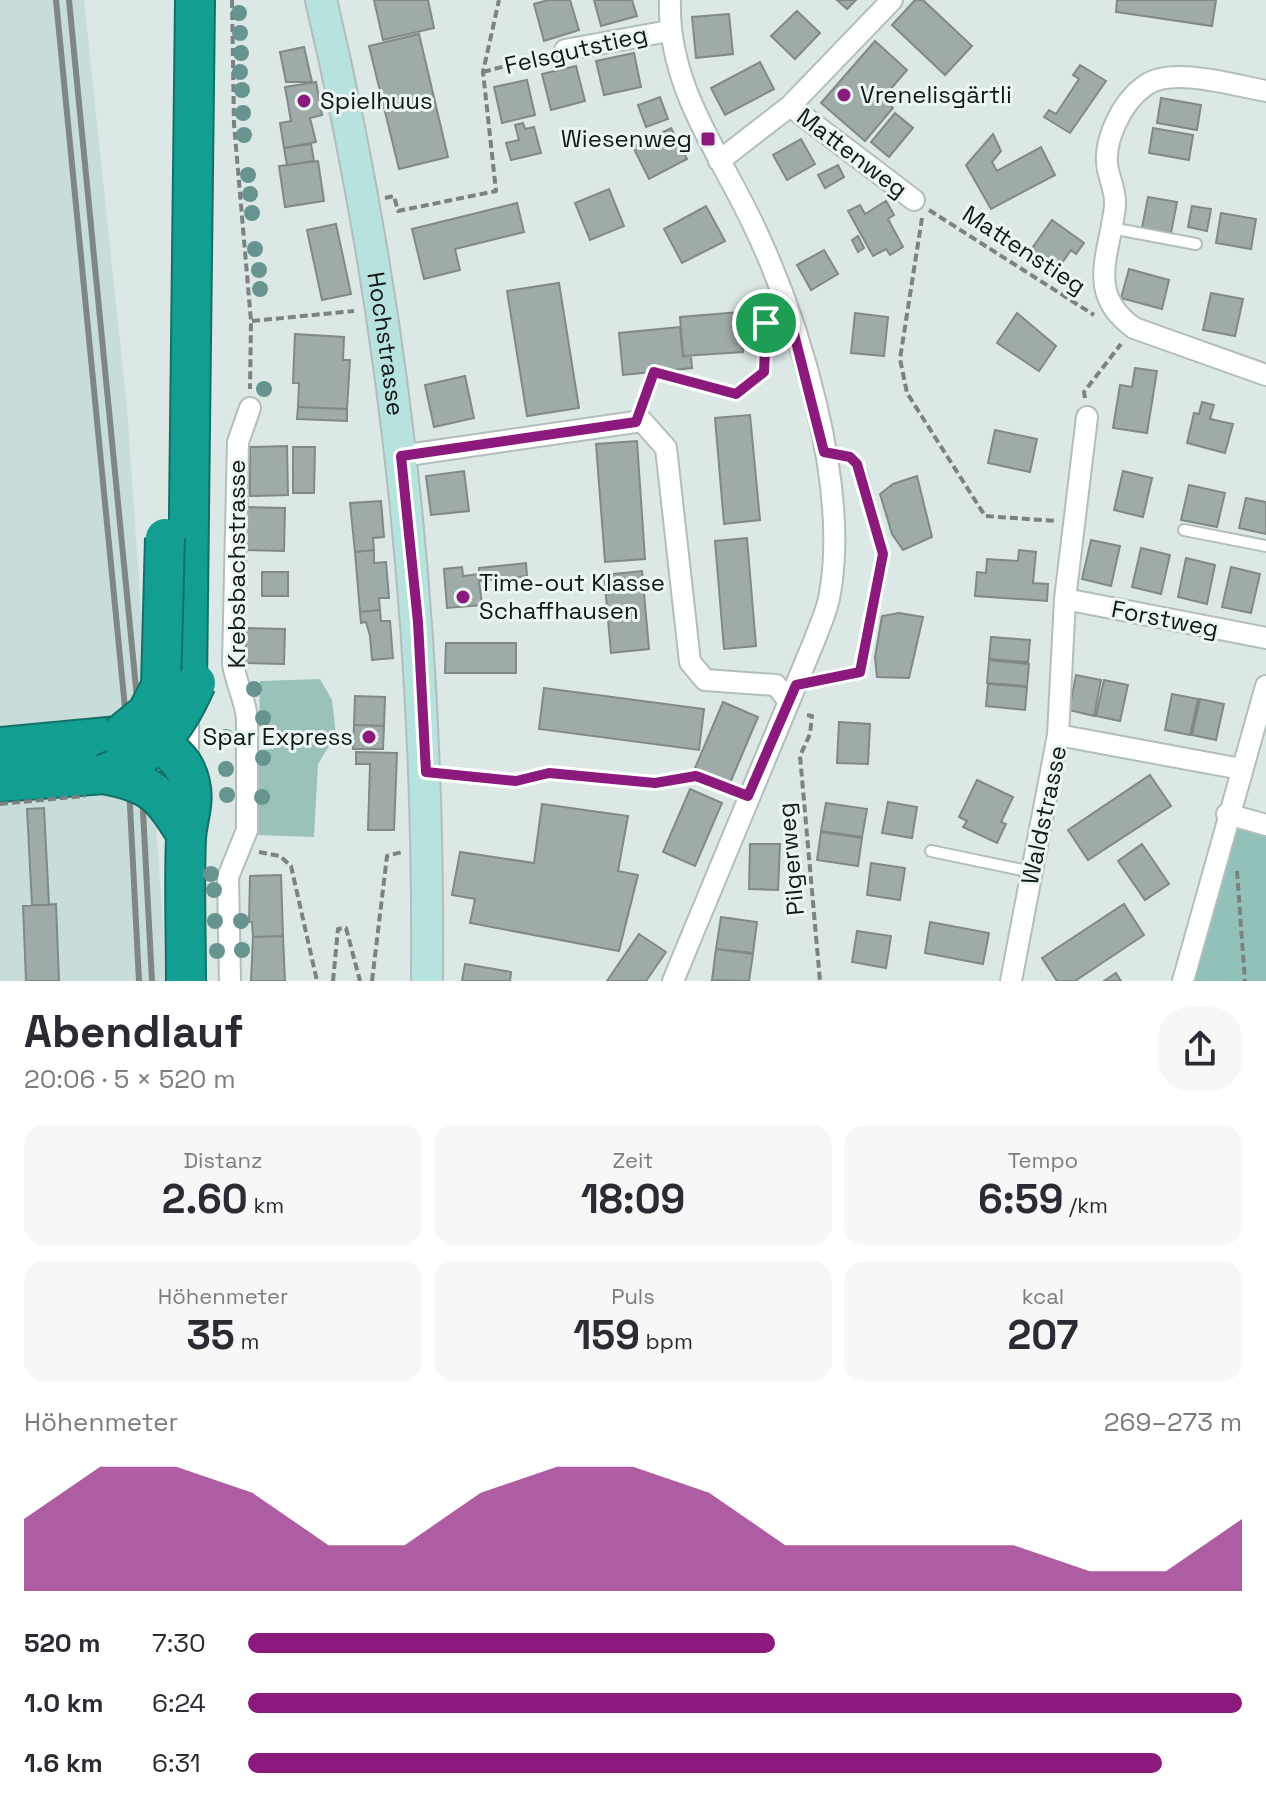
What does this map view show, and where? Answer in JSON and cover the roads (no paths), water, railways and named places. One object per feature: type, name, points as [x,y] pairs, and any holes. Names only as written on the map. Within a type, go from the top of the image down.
[{"type":"highway","points":[[98,785],[159,744],[177,724],[205,652],[213,579],[217,191],[195,8]]},
{"type":"highway","points":[[119,736],[154,705],[163,674],[168,197],[195,8]]},
{"type":"highway","points":[[188,694],[195,8]]},
{"type":"highway","points":[[0,747],[119,736],[142,737],[159,744],[176,758],[191,784],[192,808],[186,834],[186,981]]},
{"type":"highway","points":[[0,782],[98,785],[137,781],[156,791],[186,834]]},
{"type":"street","name":"Hochstrasse","points":[[321,0],[374,265],[401,456],[418,622],[426,772],[427,981]]},
{"type":"street","points":[[670,0],[669,31],[678,71],[719,161],[753,224],[789,314],[824,452],[835,514],[830,596],[673,981]]},
{"type":"street","points":[[719,161],[790,106],[892,0]]},
{"type":"street","name":"Felsgutstieg","points":[[565,50],[669,31]]},
{"type":"street","points":[[1266,91],[1168,77],[1147,84],[1116,124],[1106,149],[1114,187],[1103,278],[1109,302],[1127,323],[1266,375]]},
{"type":"street","name":"Mattenweg","points":[[790,106],[914,200]]},
{"type":"street","name":"Krebsbachstrasse","points":[[230,981],[228,877],[247,830],[246,702],[237,685],[233,649],[238,442],[250,408]]},
{"type":"street","points":[[1058,735],[1065,599],[1087,417]]},
{"type":"street","points":[[401,456],[642,421],[666,448],[690,662],[705,680],[776,685],[792,693]]},
{"type":"street","name":"Forstweg","points":[[1065,599],[1266,638]]},
{"type":"street","points":[[1183,981],[1226,819],[1266,686]]},
{"type":"street","name":"Waldstrasse","points":[[1011,981],[1058,735],[1241,769]]},
{"type":"street","points":[[1226,819],[1266,825]]},
{"type":"lane","points":[[1110,228],[1196,244]]},
{"type":"lane","points":[[824,452],[850,457],[861,472],[883,554],[873,601]]},
{"type":"lane","points":[[1184,530],[1266,546]]},
{"type":"lane","points":[[188,694],[194,724],[191,784]]},
{"type":"lane","points":[[426,772],[516,781],[549,773],[655,783],[696,776]]},
{"type":"lane","points":[[931,851],[1032,872]]},
{"type":"railway","points":[[56,0],[125,708],[139,981]]},
{"type":"railway","points":[[69,0],[137,698],[152,981]]},
{"type":"place","name":"Vrenelisgärtli","points":[[844,95]]},
{"type":"place","name":"Spielhuus","points":[[304,101]]},
{"type":"place","name":"Wiesenweg","points":[[708,139]]},
{"type":"place","name":"Time-out Klasse Schaffhausen","points":[[463,597]]},
{"type":"place","name":"Spar Express","points":[[369,737]]}]
